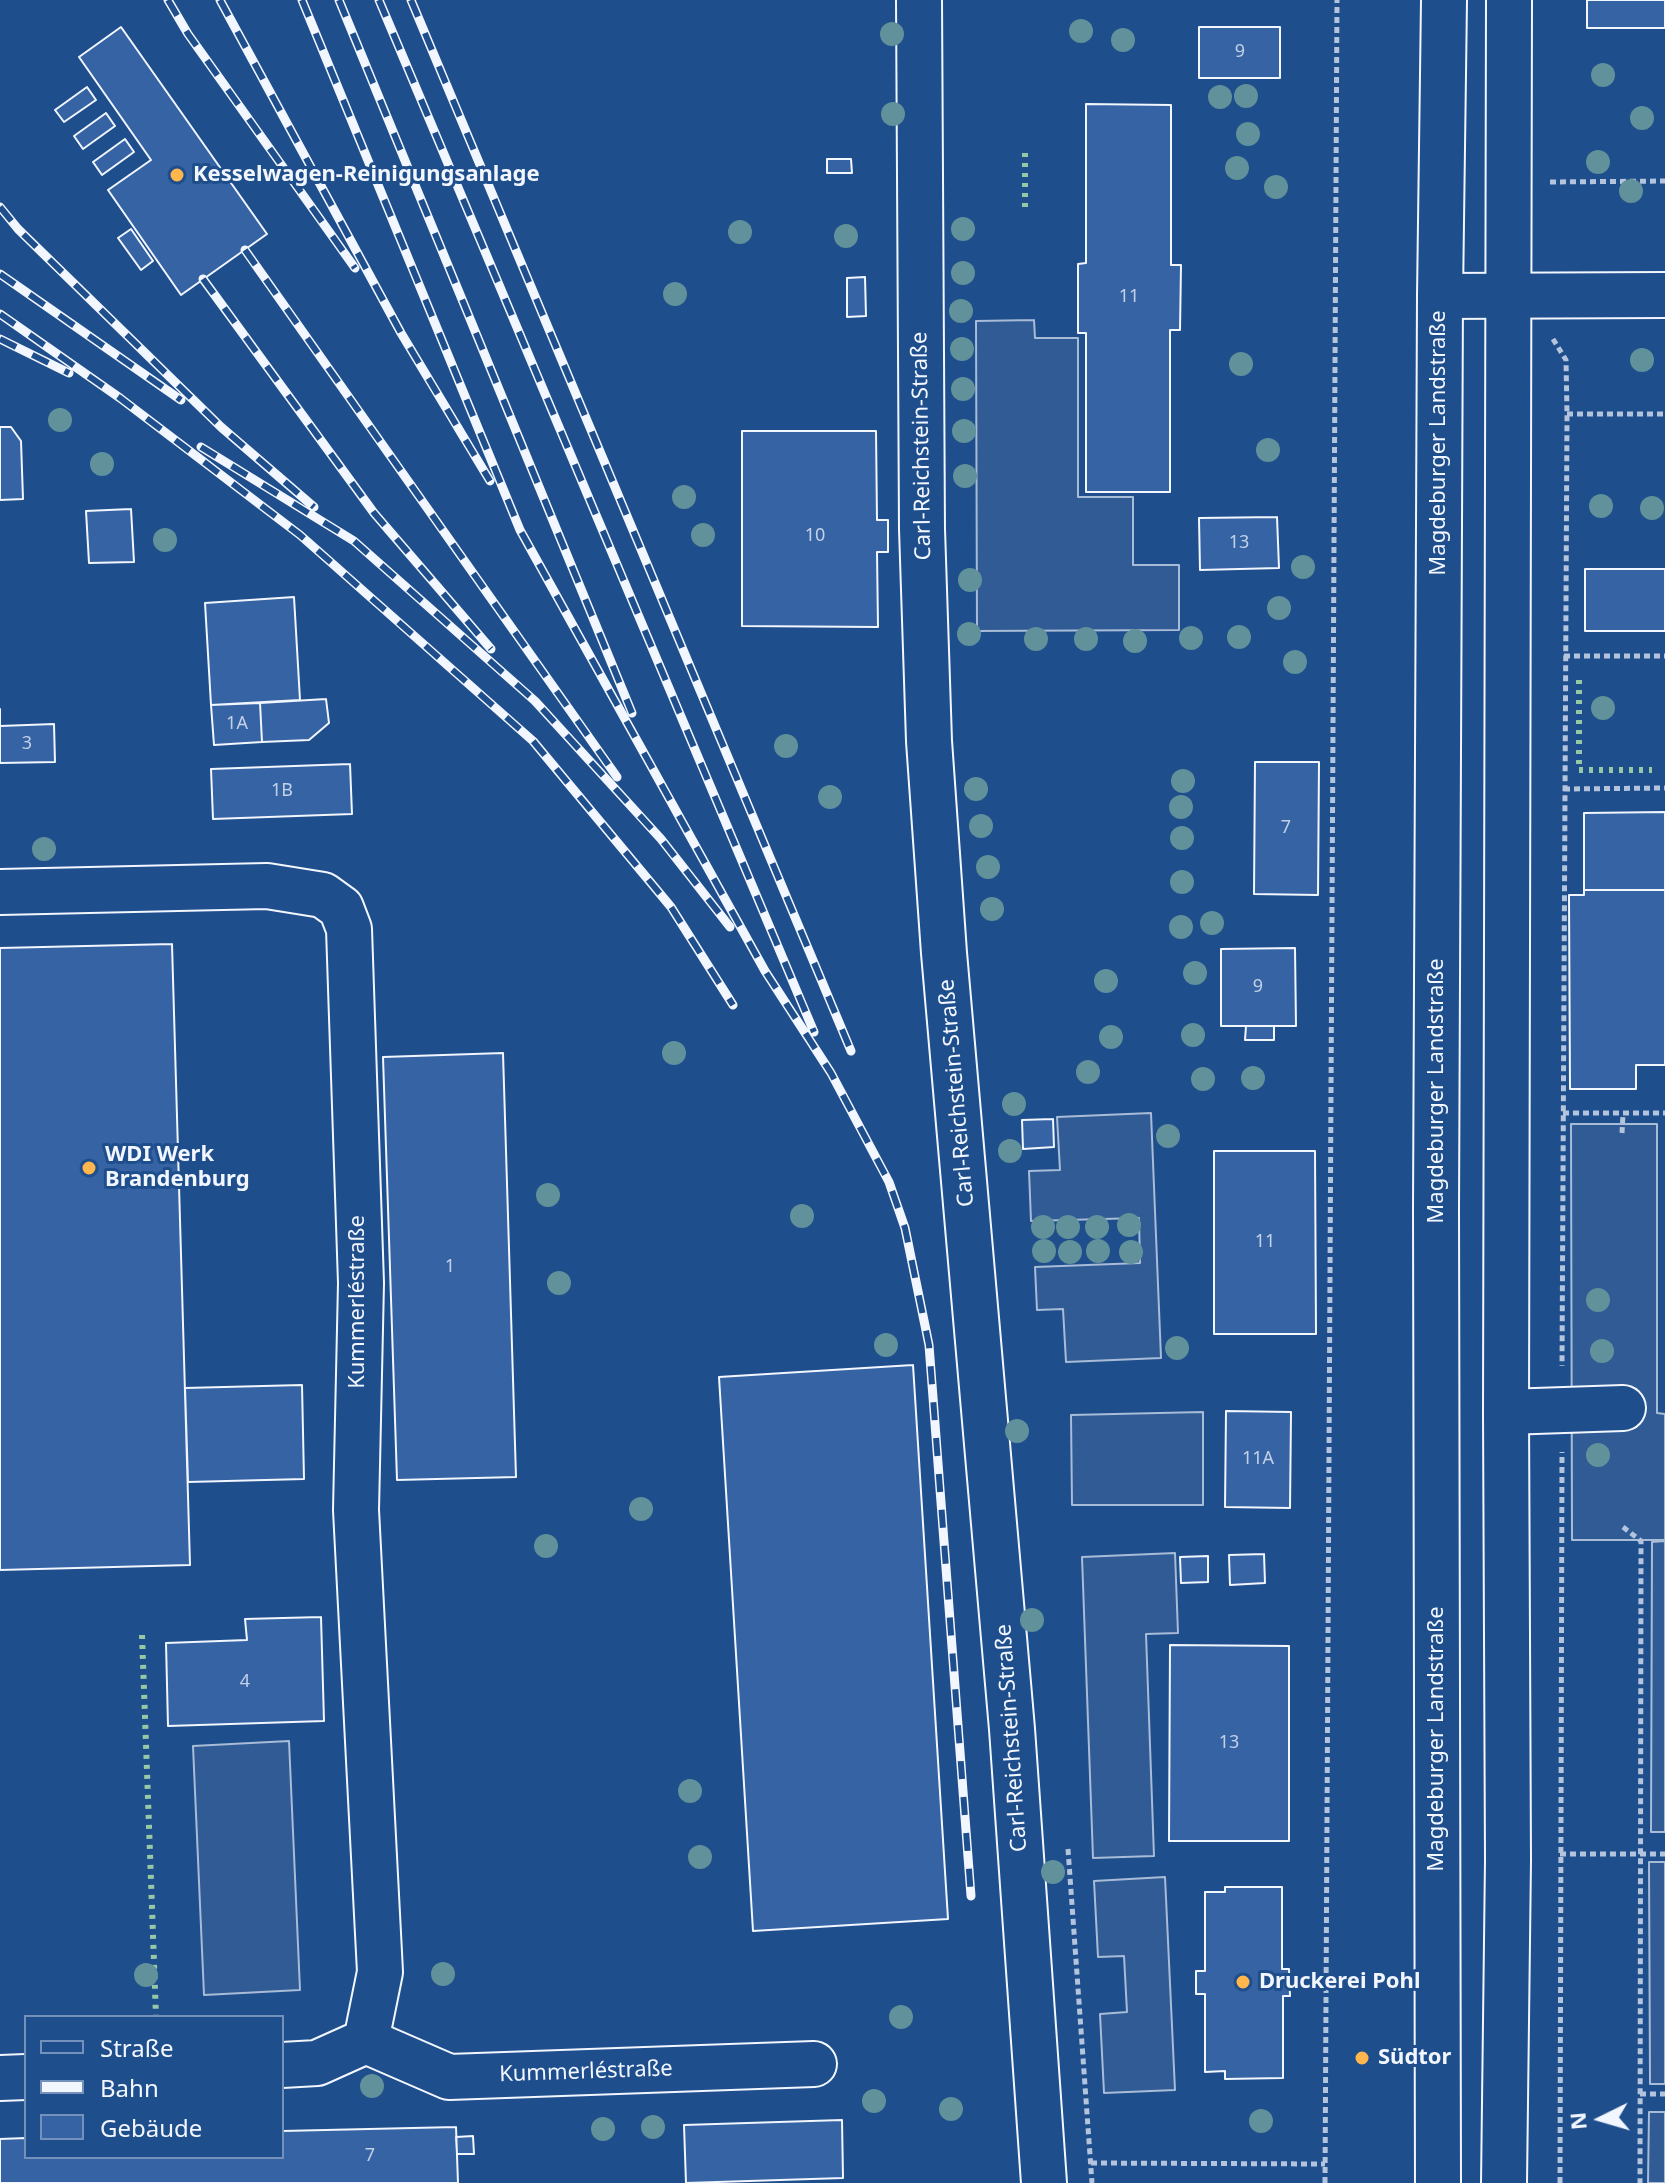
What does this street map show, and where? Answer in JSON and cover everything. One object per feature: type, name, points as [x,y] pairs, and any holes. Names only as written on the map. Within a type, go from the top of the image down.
[{"type":"main road","name":"Carl-Reichstein-Straße","points":[[919,0],[922,529],[929,741],[945,967],[1012,1729],[1044,2183]]},
{"type":"main road","name":"Magdeburger Landstraße","points":[[1438,2183],[1436,1161],[1444,0]]},
{"type":"main road","points":[[1504,2183],[1508,1860],[1509,0]]},
{"type":"main road","points":[[1440,296],[1665,295]]},
{"type":"main road","name":"Kummerléstraße","points":[[0,892],[267,886],[323,895],[341,908],[349,929],[361,1283],[356,1510],[380,1972],[366,2041],[449,2077],[814,2064]]},
{"type":"main road","points":[[1506,1412],[1623,1408]]},
{"type":"main road","points":[[284,2065],[317,2063],[366,2041]]},
{"type":"main road","points":[[0,2078],[24,2077]]},
{"type":"path","points":[[1325,2183],[1337,0]]},
{"type":"path","points":[[1549,182],[1665,181]]},
{"type":"path","points":[[1553,338],[1566,360],[1567,414],[1560,2183]]},
{"type":"path","points":[[1567,414],[1665,414]]},
{"type":"path","points":[[1564,656],[1665,656]]},
{"type":"path","points":[[1564,789],[1665,788]]},
{"type":"path","points":[[1563,1113],[1665,1113]]},
{"type":"path","points":[[1622,1133],[1623,1114]]},
{"type":"path","points":[[1623,1527],[1641,1541],[1640,2183]]},
{"type":"path","points":[[1560,1854],[1665,1854]]},
{"type":"path","points":[[1640,2094],[1665,2094]]},
{"type":"path","points":[[1092,2183],[1091,2163],[1325,2164]]},
{"type":"shaded area","points":[[1034,320],[1035,338],[1078,338],[1078,497],[1133,497],[1133,565],[1179,565],[1179,630],[977,631],[976,321]]},
{"type":"shaded area","points":[[1151,1113],[1161,1358],[1066,1362],[1063,1309],[1037,1310],[1035,1267],[1140,1263],[1139,1218],[1031,1221],[1029,1171],[1060,1170],[1057,1117]]},
{"type":"shaded area","points":[[1571,1124],[1657,1124],[1657,1413],[1665,1414],[1665,1540],[1572,1540]]},
{"type":"shaded area","points":[[1203,1412],[1203,1505],[1072,1505],[1071,1415]]},
{"type":"shaded area","points":[[1665,1541],[1665,1832],[1651,1832],[1652,1542]]},
{"type":"shaded area","points":[[1175,1553],[1178,1633],[1146,1634],[1154,1856],[1093,1858],[1082,1557]]},
{"type":"shaded area","points":[[289,1741],[300,1990],[204,1995],[193,1746]]},
{"type":"shaded area","points":[[1649,1862],[1665,1862],[1665,2084],[1650,2084]]},
{"type":"shaded area","points":[[1165,1877],[1175,2090],[1104,2093],[1100,2014],[1127,2012],[1124,1956],[1098,1957],[1094,1881]]},
{"type":"shaded area","points":[[1649,2112],[1665,2112],[1665,2183],[1648,2183]]},
{"type":"building","points":[[1587,0],[1665,0],[1665,28],[1587,28]]},
{"type":"building","name":"Kesselwagen-Reinigungsanlage","points":[[121,27],[267,234],[181,295],[108,190],[151,160],[79,57]]},
{"type":"building","points":[[1199,27],[1280,27],[1280,78],[1199,78]]},
{"type":"building","points":[[87,87],[96,100],[64,122],[55,110]]},
{"type":"building","points":[[1086,104],[1171,105],[1171,265],[1181,265],[1180,330],[1170,330],[1170,492],[1086,492],[1086,333],[1078,333],[1078,264],[1086,263]]},
{"type":"building","points":[[106,113],[115,126],[83,149],[74,136]]},
{"type":"building","points":[[125,139],[134,152],[102,175],[93,162]]},
{"type":"building","points":[[827,159],[851,159],[852,173],[827,173]]},
{"type":"building","points":[[131,229],[153,261],[141,270],[118,238]]},
{"type":"building","points":[[865,277],[866,316],[847,317],[847,278]]},
{"type":"building","points":[[0,427],[11,427],[21,441],[23,499],[0,500]]},
{"type":"building","points":[[742,431],[876,431],[877,520],[888,520],[888,552],[877,552],[878,627],[742,626]]},
{"type":"building","points":[[131,509],[134,562],[89,563],[86,511]]},
{"type":"building","points":[[1277,517],[1279,568],[1200,570],[1199,518]]},
{"type":"building","points":[[1585,569],[1665,569],[1665,631],[1585,631]]},
{"type":"building","points":[[294,597],[300,700],[211,705],[205,603]]},
{"type":"building","points":[[326,699],[329,723],[309,740],[262,742],[260,703]]},
{"type":"building","points":[[260,703],[262,742],[214,745],[211,705]]},
{"type":"building","points":[[54,724],[55,762],[0,763],[0,726]]},
{"type":"building","points":[[1255,762],[1319,762],[1318,895],[1254,894]]},
{"type":"building","points":[[350,764],[352,814],[213,819],[211,769]]},
{"type":"building","points":[[1665,812],[1665,890],[1584,890],[1584,813]]},
{"type":"building","points":[[1584,890],[1665,890],[1665,1065],[1636,1065],[1636,1089],[1570,1089],[1569,895],[1584,895]]},
{"type":"building","name":"WDI Werk Brandenburg","points":[[172,944],[190,1565],[0,1570],[0,948]]},
{"type":"building","points":[[1295,948],[1296,1026],[1221,1026],[1221,949]]},
{"type":"building","points":[[1246,1026],[1274,1026],[1274,1040],[1245,1040]]},
{"type":"building","points":[[503,1053],[516,1477],[397,1480],[383,1057]]},
{"type":"building","points":[[1053,1119],[1054,1147],[1023,1149],[1022,1120]]},
{"type":"building","points":[[1214,1151],[1315,1151],[1316,1334],[1214,1334]]},
{"type":"building","points":[[913,1365],[948,1919],[753,1931],[719,1377]]},
{"type":"building","points":[[302,1385],[304,1479],[188,1482],[185,1388]]},
{"type":"building","points":[[1226,1411],[1291,1412],[1290,1508],[1225,1507]]},
{"type":"building","points":[[1264,1554],[1265,1583],[1230,1585],[1229,1555]]},
{"type":"building","points":[[1208,1556],[1208,1582],[1181,1583],[1180,1557]]},
{"type":"building","points":[[321,1617],[324,1721],[168,1726],[166,1643],[247,1640],[245,1619]]},
{"type":"building","points":[[1170,1645],[1289,1646],[1289,1841],[1169,1841]]},
{"type":"building","name":"Druckerei Pohl","points":[[1225,1887],[1282,1887],[1282,1969],[1289,1969],[1290,1996],[1283,1996],[1283,2078],[1225,2079],[1225,2071],[1205,2072],[1205,1994],[1196,1994],[1196,1971],[1205,1971],[1205,1892],[1225,1892]]},
{"type":"building","points":[[842,2120],[843,2178],[686,2183],[684,2125]]},
{"type":"building","points":[[456,2127],[458,2183],[0,2183],[0,2139],[24,2138],[24,2159],[284,2159],[284,2131]]},
{"type":"building","points":[[473,2136],[474,2154],[457,2154],[456,2137]]},
{"type":"railway","points":[[168,0],[188,34],[355,268]]},
{"type":"railway","points":[[220,0],[401,333],[490,481]]},
{"type":"railway","points":[[302,0],[520,530],[765,971],[831,1073],[889,1182],[905,1228],[929,1345],[971,1896]]},
{"type":"railway","points":[[339,0],[632,713]]},
{"type":"railway","points":[[379,0],[814,1032]]},
{"type":"railway","points":[[411,0],[851,1051]]},
{"type":"railway","points":[[0,207],[18,229],[221,427],[314,507]]},
{"type":"railway","points":[[245,250],[617,777]]},
{"type":"railway","points":[[0,274],[181,400]]},
{"type":"railway","points":[[203,279],[374,513],[491,649]]},
{"type":"railway","points":[[0,314],[120,398],[300,535],[533,741],[671,907],[733,1005]]},
{"type":"railway","points":[[0,339],[69,373]]},
{"type":"railway","points":[[201,447],[354,541],[535,701],[661,839],[730,927]]},
{"type":"hedge","points":[[1025,153],[1025,212]]},
{"type":"hedge","points":[[1579,680],[1579,770],[1652,770]]},
{"type":"hedge","points":[[142,1635],[156,2015]]},
{"type":"place","name":"Kesselwagen-Reinigungsanlage","points":[[177,175]]},
{"type":"place","name":"WDI Werk Brandenburg","points":[[89,1168]]},
{"type":"place","name":"Druckerei Pohl","points":[[1243,1982]]},
{"type":"place","name":"Südtor","points":[[1362,2058]]}]
